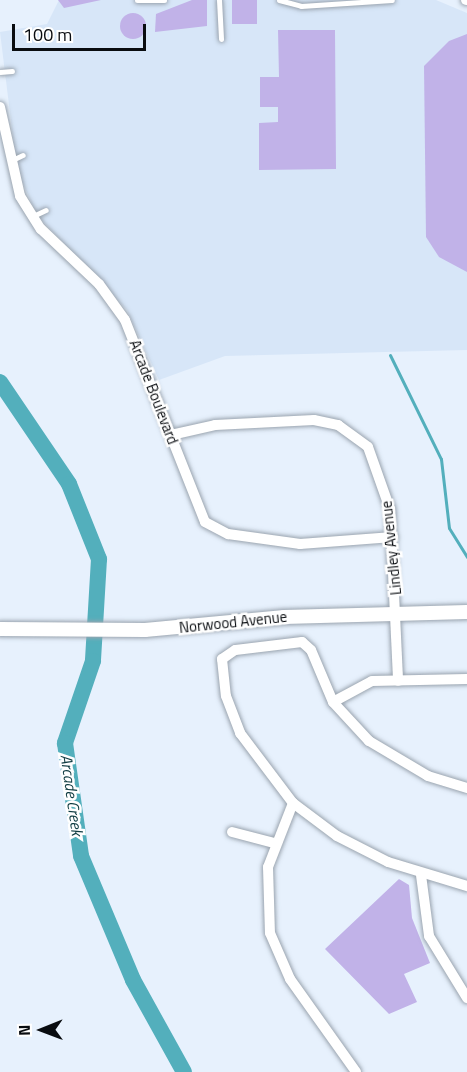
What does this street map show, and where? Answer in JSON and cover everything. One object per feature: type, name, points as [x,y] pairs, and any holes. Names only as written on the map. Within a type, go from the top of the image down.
[{"type":"main road","name":"Norwood Avenue","points":[[0,629],[132,630],[467,612]]},
{"type":"street","name":"Arcade Boulevard","points":[[0,107],[9,161],[32,216],[99,284],[125,321],[171,435],[195,507],[216,530],[300,544],[393,537]]},
{"type":"street","name":"Lindley Avenue","points":[[171,435],[231,423],[314,420],[338,425],[359,438],[375,458],[393,537],[398,681]]},
{"type":"street","points":[[467,788],[390,756],[333,702],[311,650],[294,641],[235,650],[220,666],[240,733],[293,803],[359,848],[421,875],[467,886]]},
{"type":"street","points":[[333,702],[360,684],[467,679]]},
{"type":"street","points":[[293,803],[274,843],[266,900],[276,949],[356,1072]]},
{"type":"street","points":[[232,832],[274,843]]},
{"type":"street","points":[[421,875],[429,936],[467,998]]},
{"type":"lane","points":[[137,0],[164,0]]},
{"type":"lane","points":[[219,0],[221,39]]},
{"type":"lane","points":[[279,0],[301,6],[392,0]]},
{"type":"lane","points":[[0,72],[12,70]]},
{"type":"lane","points":[[9,161],[23,155]]},
{"type":"lane","points":[[32,216],[46,210]]},
{"type":"shaded area","points":[[58,0],[101,0],[64,8]]},
{"type":"shaded area","points":[[59,0],[436,0],[467,13],[467,350],[225,356],[159,380],[127,310],[37,215],[17,170],[0,32],[47,24]]},
{"type":"shaded area","points":[[192,0],[207,0],[207,26],[155,32],[156,14]]},
{"type":"shaded area","points":[[232,0],[257,0],[257,24],[232,24]]},
{"type":"shaded area","points":[[133,13],[142,17],[146,26],[142,35],[133,39],[124,35],[120,26],[124,17]]},
{"type":"shaded area","points":[[278,30],[335,30],[336,169],[259,170],[259,123],[278,122],[278,107],[260,107],[260,77],[279,77]]},
{"type":"shaded area","points":[[467,34],[467,272],[439,257],[426,237],[424,66],[449,41]]},
{"type":"shaded area","points":[[399,879],[409,885],[412,918],[430,963],[404,974],[417,1002],[389,1014],[325,949]]},
{"type":"waterway","points":[[390,355],[441,459],[449,528],[467,557]]},
{"type":"waterway","name":"Arcade Creek","points":[[0,382],[69,484],[99,559],[93,661],[65,743],[81,856],[133,980],[184,1072]]}]
